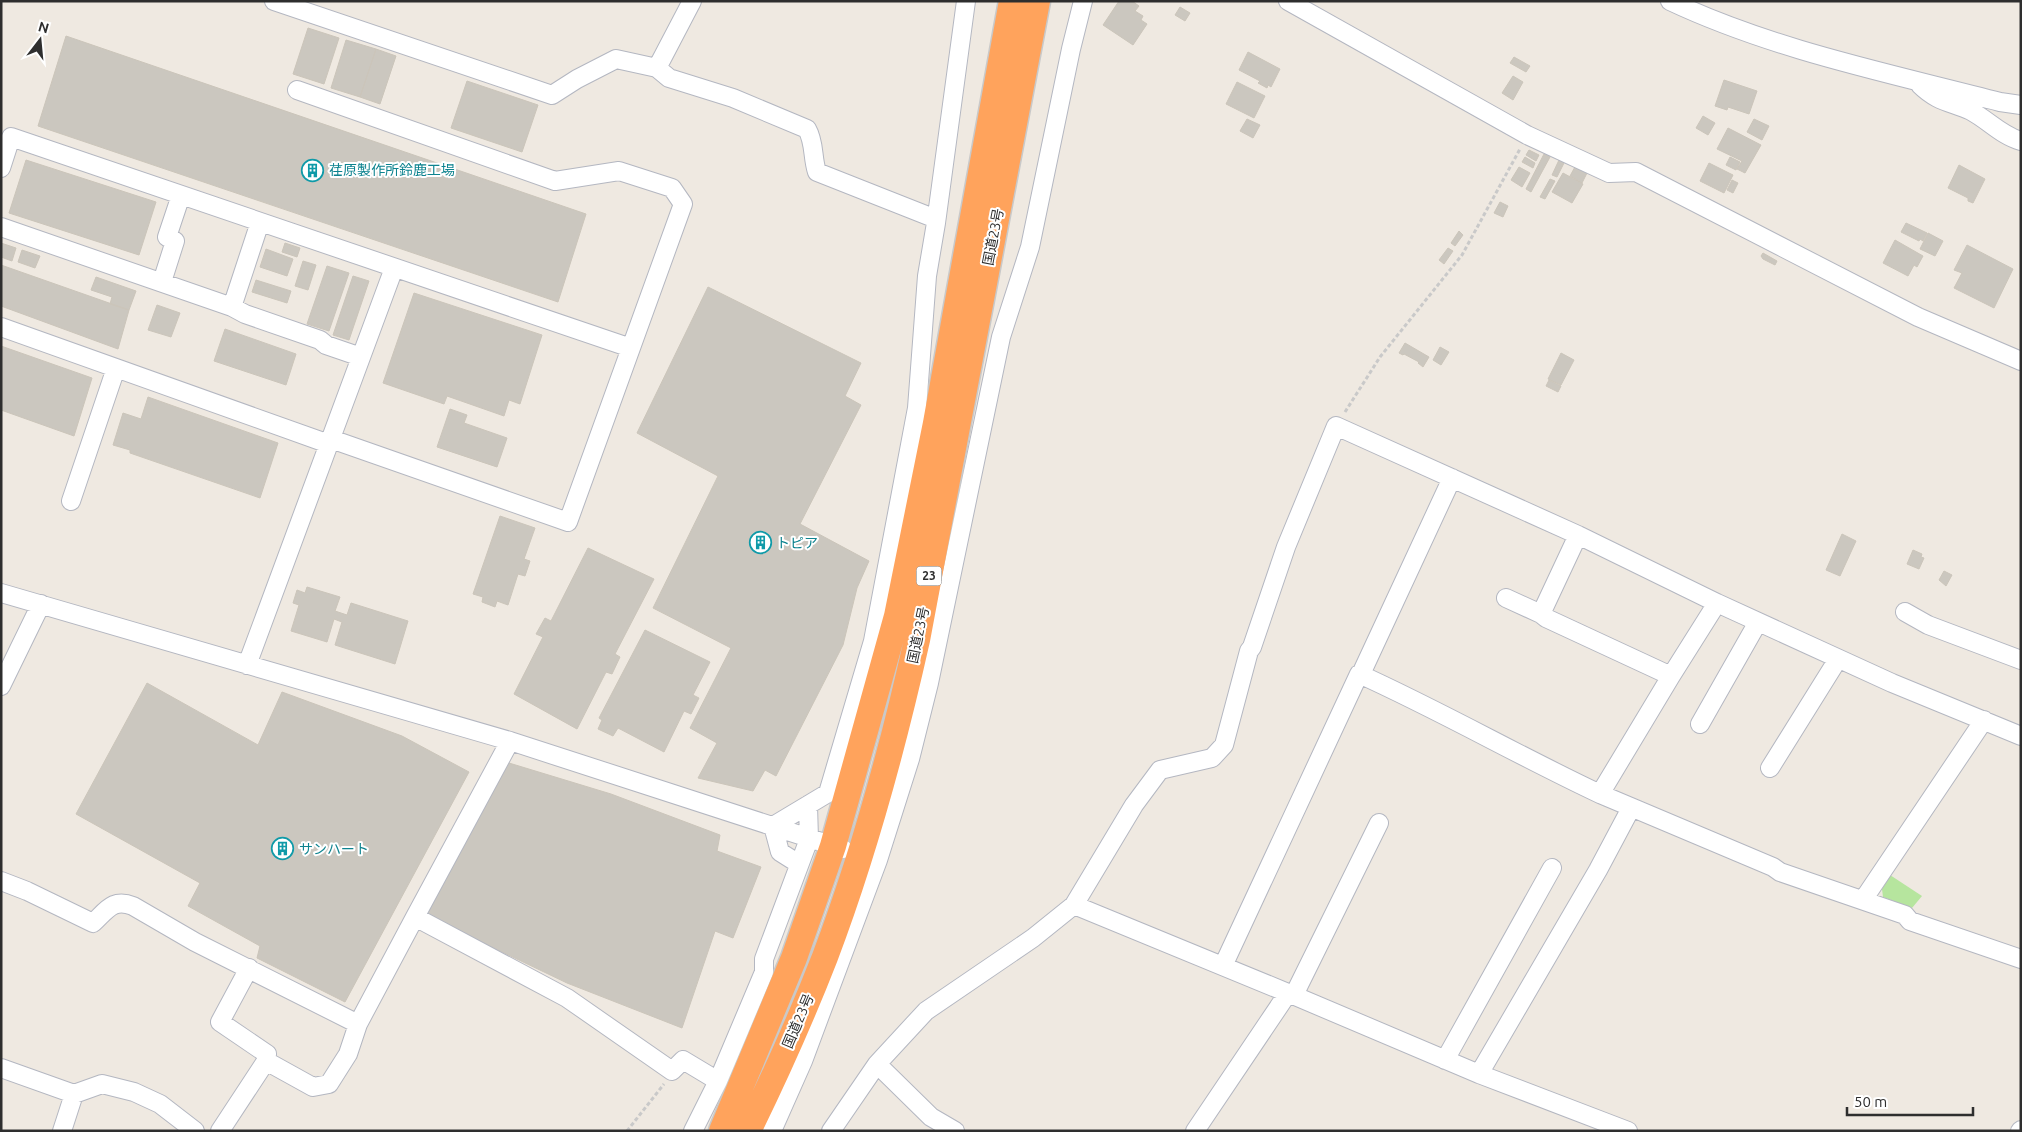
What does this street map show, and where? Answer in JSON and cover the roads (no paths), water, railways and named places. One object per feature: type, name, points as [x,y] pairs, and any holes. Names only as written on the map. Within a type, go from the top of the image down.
[{"type":"highway","name":"国道23号","points":[[722,1131],[897,616],[936,423],[1012,1]]},
{"type":"highway","name":"国道23号","points":[[748,1131],[773,1080],[825,957],[860,854],[896,732],[917,640],[1037,1]]},
{"type":"street","points":[[274,1],[552,95],[577,79],[616,59],[656,68],[669,78],[733,98],[807,129],[814,142],[814,161],[817,172],[936,220]]},
{"type":"street","points":[[656,68],[692,1]]},
{"type":"street","points":[[773,826],[828,793],[873,641],[917,408],[927,276],[966,1]]},
{"type":"street","points":[[772,1131],[803,1061],[875,870],[910,760],[929,683],[1001,337],[1030,247],[1071,49],[1083,1]]},
{"type":"street","points":[[1288,1],[1527,135],[1609,172],[1636,172],[1918,317],[2021,361]]},
{"type":"street","points":[[1670,1],[1702,16],[1790,47],[2000,102],[2021,105]]},
{"type":"street","points":[[1914,80],[1930,96],[1972,112],[2011,138],[2021,141]]},
{"type":"street","points":[[1,327],[568,522],[683,204],[672,188],[619,171],[555,181],[297,90]]},
{"type":"street","points":[[1,168],[11,137],[631,348]]},
{"type":"street","points":[[162,282],[176,241],[167,237],[181,195]]},
{"type":"street","points":[[232,307],[260,222]]},
{"type":"street","points":[[1,228],[232,307],[245,314],[320,340],[326,345],[361,357]]},
{"type":"street","points":[[247,665],[394,268]]},
{"type":"street","points":[[71,501],[116,368]]},
{"type":"street","points":[[831,1131],[877,1064],[926,1012],[1033,938],[1074,905],[1134,805],[1160,770],[1212,758],[1224,745],[1249,651],[1286,547],[1336,426],[1578,535],[1717,603],[1838,659],[2021,736]]},
{"type":"street","points":[[1223,966],[1452,478]]},
{"type":"street","points":[[1541,614],[1578,535]]},
{"type":"street","points":[[1,593],[510,741],[821,843],[860,854]]},
{"type":"street","points":[[1506,598],[1670,676]]},
{"type":"street","points":[[1600,794],[1670,676],[1717,603]]},
{"type":"street","points":[[1,686],[41,604]]},
{"type":"street","points":[[1905,612],[1928,625],[2021,660]]},
{"type":"street","points":[[1700,724],[1758,622]]},
{"type":"street","points":[[1770,768],[1838,659]]},
{"type":"street","points":[[1360,674],[1530,760],[1631,808],[1773,867],[1780,872],[1905,915],[1910,921],[2021,959]]},
{"type":"street","points":[[1863,900],[1984,720]]},
{"type":"street","points":[[266,1061],[313,1087],[329,1084],[348,1054],[358,1024],[510,741]]},
{"type":"street","points":[[808,805],[821,843]]},
{"type":"street","points":[[1479,1074],[1593,879],[1631,808]]},
{"type":"street","points":[[1195,1131],[1291,994],[1379,823]]},
{"type":"street","points":[[773,826],[780,852],[799,864]]},
{"type":"street","points":[[693,1131],[774,976],[764,959],[799,864],[821,843]]},
{"type":"street","points":[[1445,1060],[1552,868]]},
{"type":"street","points":[[1,881],[28,891],[93,923],[112,905],[124,902],[195,942],[358,1024]]},
{"type":"street","points":[[1074,905],[1479,1074],[1619,1129]]},
{"type":"street","points":[[414,917],[567,998],[672,1071],[683,1060],[718,1081]]},
{"type":"street","points":[[220,1131],[266,1061],[267,1054],[220,1022],[249,968]]},
{"type":"street","points":[[877,1064],[931,1116],[955,1131]]},
{"type":"street","points":[[1,1068],[74,1094],[102,1084],[134,1092],[160,1104],[195,1131]]},
{"type":"street","points":[[62,1131],[74,1094]]},
{"type":"place","name":"荏原製作所鈴鹿工場","points":[[313,170]]},
{"type":"place","name":"トピア","points":[[760,543]]},
{"type":"place","name":"サンハート","points":[[283,849]]}]
